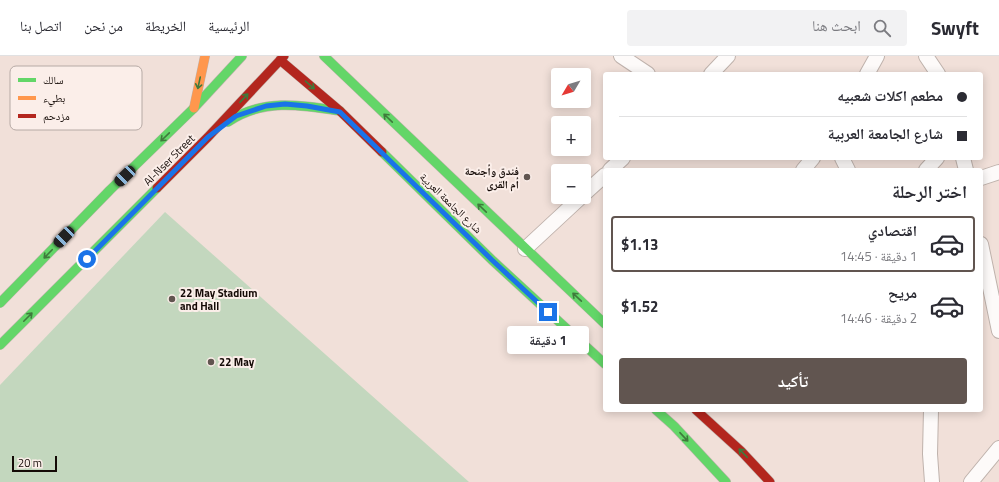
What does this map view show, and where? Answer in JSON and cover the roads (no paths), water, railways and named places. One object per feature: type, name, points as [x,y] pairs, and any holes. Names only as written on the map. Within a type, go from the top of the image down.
[{"type":"main road","points":[[193,110],[205,56]]},
{"type":"main road","name":"Al-Nser Street","points":[[0,303],[97,204],[126,179],[193,110],[242,56]]},
{"type":"main road","name":"شارع الجامعة العربية","points":[[324,56],[603,322]]},
{"type":"main road","points":[[336,56],[361,92]]},
{"type":"main road","name":"Al-Nser Street","points":[[0,345],[208,137],[282,58]]},
{"type":"main road","name":"شارع الجامعة العربية","points":[[282,58],[340,112],[492,260],[603,362]]},
{"type":"main road","points":[[208,137],[236,116],[266,106],[285,104],[340,112]]},
{"type":"main road","points":[[136,193],[149,197]]},
{"type":"main road","points":[[97,204],[109,206]]},
{"type":"main road","points":[[117,214],[119,226]]},
{"type":"main road","points":[[658,412],[674,426],[726,482]]},
{"type":"main road","points":[[698,412],[741,451],[770,482]]},
{"type":"street","points":[[621,56],[645,72]]},
{"type":"street","points":[[713,72],[728,56]]},
{"type":"street","points":[[868,72],[877,56]]},
{"type":"street","points":[[926,56],[937,72]]},
{"type":"street","points":[[612,168],[621,160]]},
{"type":"street","points":[[805,168],[811,160]]},
{"type":"street","points":[[928,168],[935,160]]},
{"type":"street","points":[[983,177],[999,172]]},
{"type":"street","points":[[591,187],[603,176]]},
{"type":"street","points":[[526,249],[574,204]]},
{"type":"street","points":[[983,269],[984,282],[999,331]]},
{"type":"street","points":[[931,412],[930,454],[932,482]]},
{"type":"street","points":[[971,482],[999,448]]},
{"type":"place","name":"فندق وأجنحة أم القرى","points":[[527,177]]},
{"type":"place","name":"22 May Stadium and Hall","points":[[172,299]]},
{"type":"place","name":"22 May","points":[[211,362]]}]
